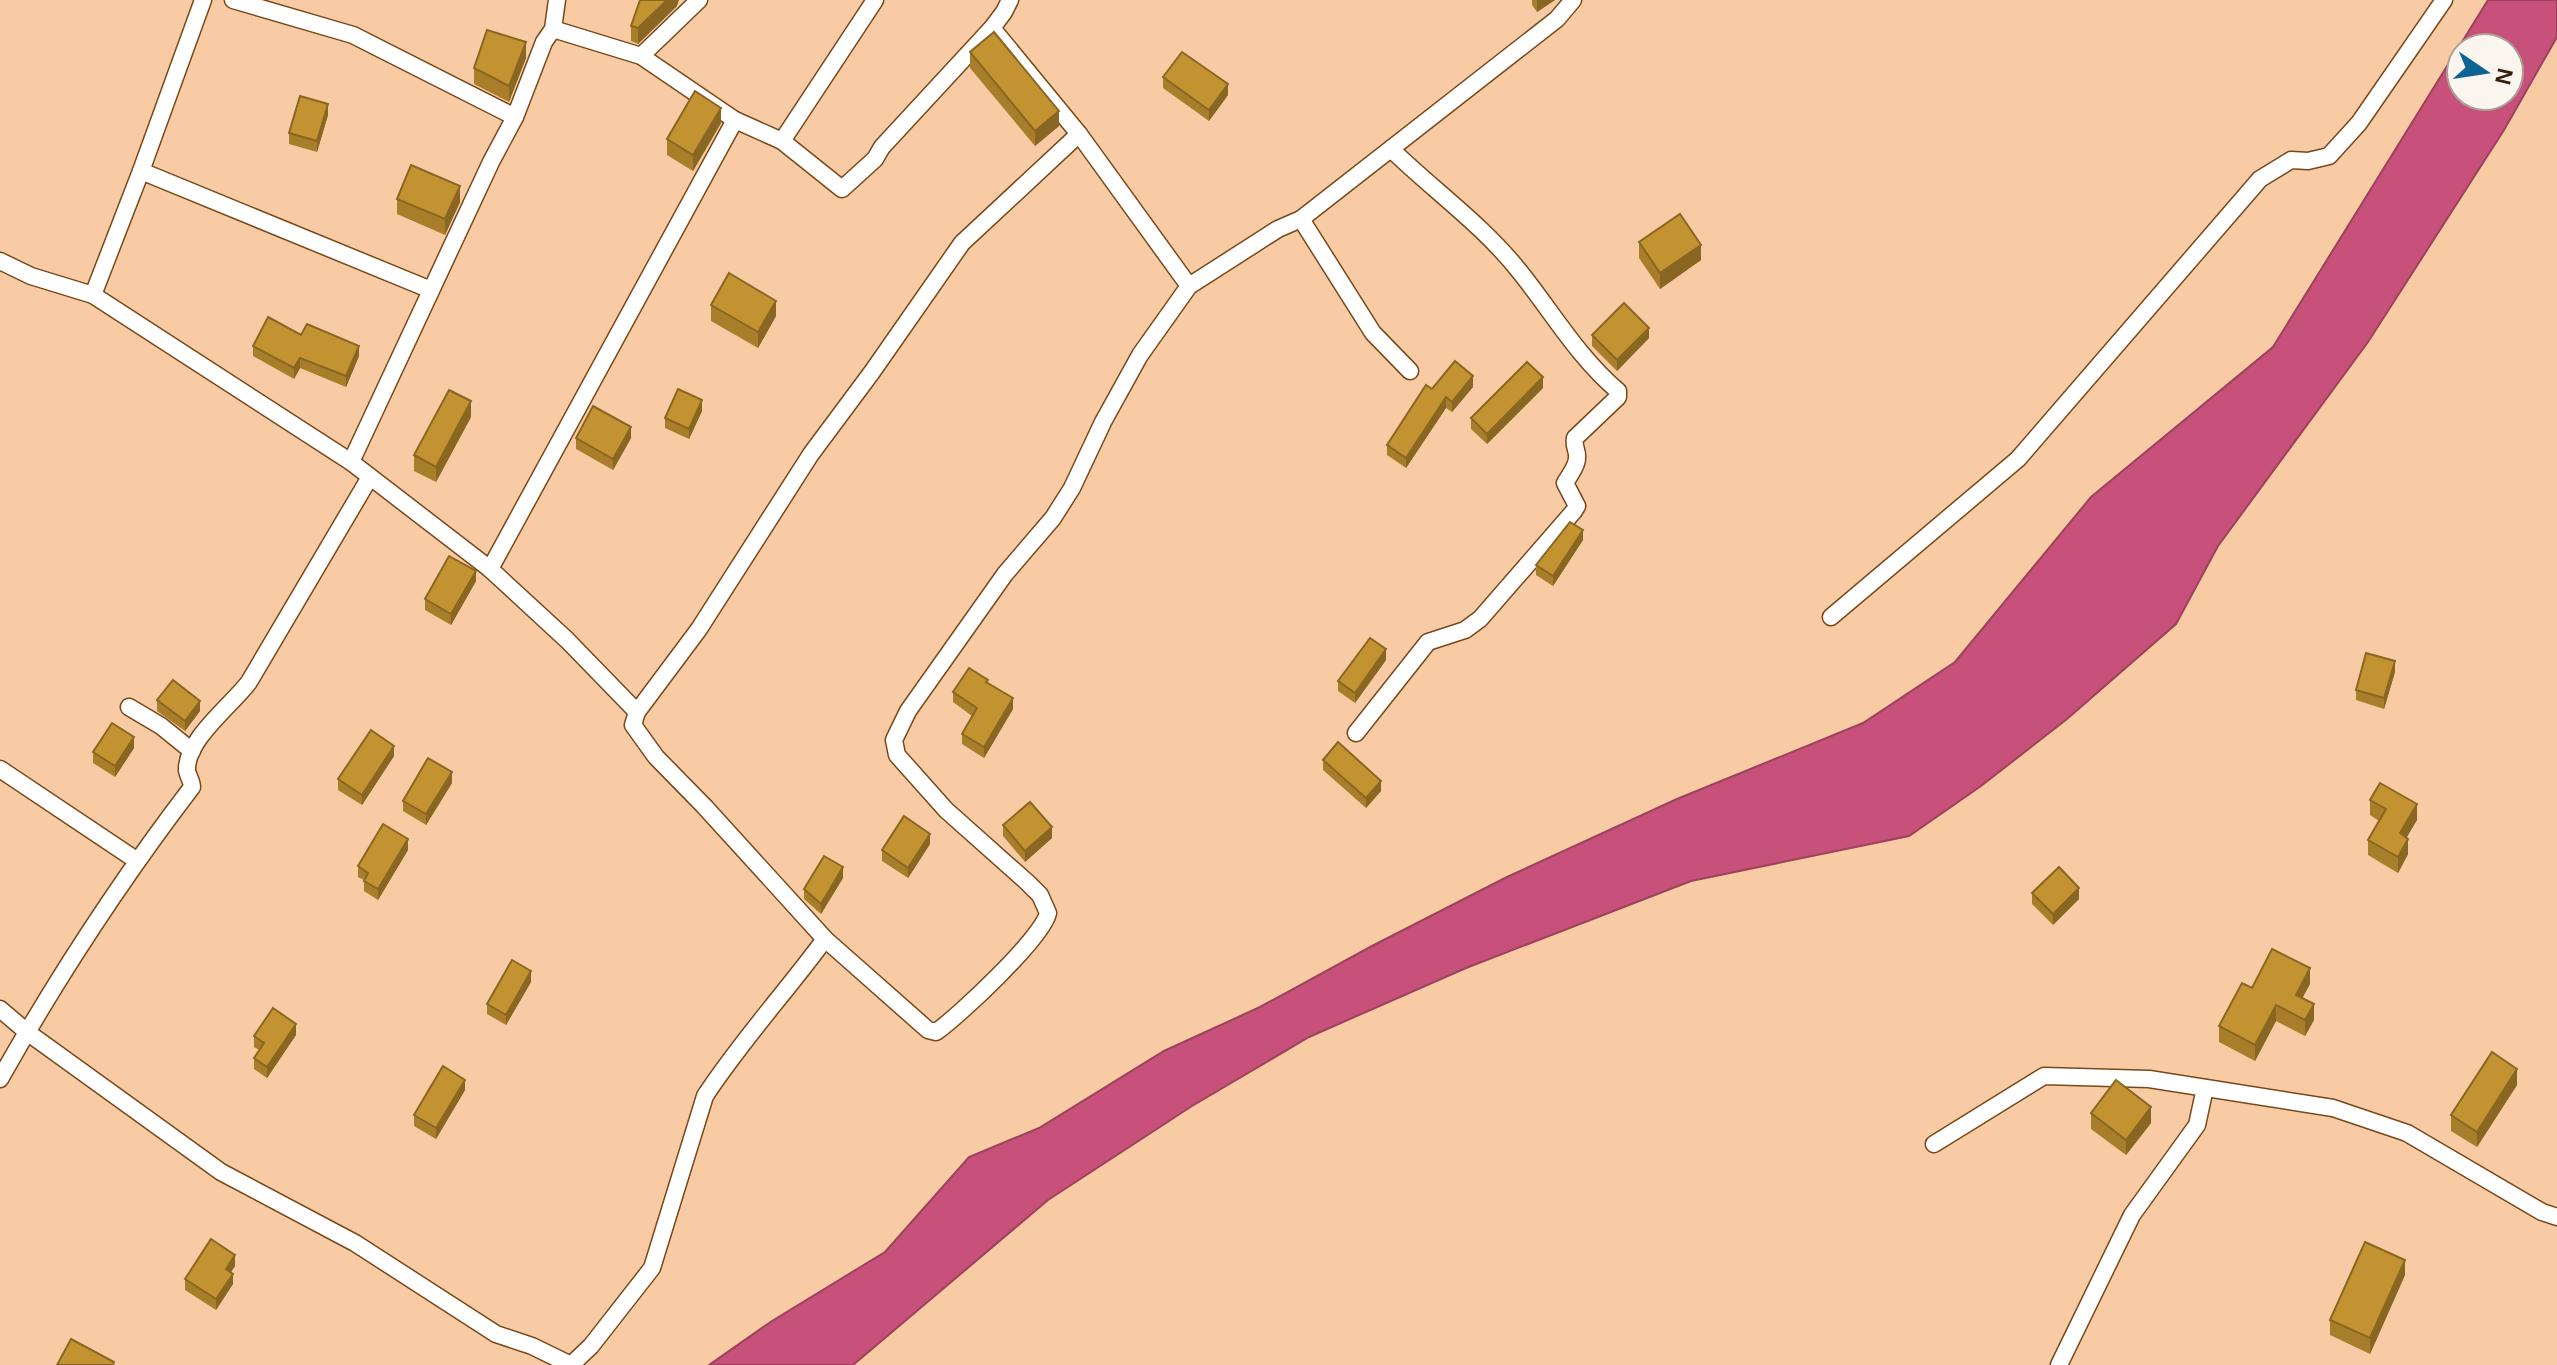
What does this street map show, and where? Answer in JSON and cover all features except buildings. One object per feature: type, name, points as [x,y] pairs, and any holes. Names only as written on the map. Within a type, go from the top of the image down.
[{"type":"street","points":[[93,295],[203,0]]},
{"type":"street","points":[[233,0],[353,35],[515,117]]},
{"type":"street","points":[[351,462],[515,117],[544,42],[553,29],[557,0]]},
{"type":"street","points":[[641,56],[699,0]]},
{"type":"street","points":[[782,141],[875,0]]},
{"type":"street","points":[[553,29],[641,56],[735,120],[782,141],[842,189],[875,159],[882,147],[992,28],[1010,0]]},
{"type":"street","points":[[1079,134],[962,243],[811,454],[699,629],[637,712],[633,725],[656,757],[825,939],[928,1030],[936,1032],[1022,950],[1047,919],[1040,895],[946,810],[897,755],[894,740],[908,711],[1005,574],[1053,518],[1072,488],[1103,422],[1140,355],[1189,286],[1278,229],[1301,219],[1557,19],[1573,0]]},
{"type":"street","points":[[1831,617],[2018,459],[2260,179],[2291,160],[2308,161],[2329,156],[2359,123],[2444,0]]},
{"type":"street","points":[[992,28],[1079,134],[1189,286]]},
{"type":"street","points":[[490,569],[735,120]]},
{"type":"street","points":[[1356,733],[1428,642],[1465,630],[1480,619],[1574,511],[1577,506],[1565,483],[1577,462],[1578,455],[1573,446],[1575,438],[1618,397],[1618,391],[1603,380],[1510,260],[1479,226],[1425,182],[1391,149]]},
{"type":"street","points":[[141,171],[431,290]]},
{"type":"street","points":[[1301,219],[1373,333],[1410,371]]},
{"type":"street","points":[[0,261],[31,276],[93,295],[351,462],[490,569],[567,640],[637,712]]},
{"type":"street","points":[[0,1079],[136,860],[192,787],[187,771],[192,751],[224,706],[239,695],[249,682],[370,477]]},
{"type":"street","points":[[129,707],[161,726],[192,751]]},
{"type":"street","points":[[0,769],[136,860]]},
{"type":"street","points":[[0,1009],[27,1032],[221,1172],[355,1243],[496,1334],[532,1346],[571,1365],[591,1346],[652,1268],[705,1096],[719,1073],[825,939]]},
{"type":"street","points":[[1934,1144],[2044,1076],[2149,1079],[2333,1108],[2407,1133],[2542,1212],[2557,1217]]},
{"type":"street","points":[[2059,1365],[2132,1215],[2197,1125],[2205,1088]]},
{"type":"shaded area","points":[[2488,0],[2557,0],[2557,37],[2525,93],[2525,32],[2468,32]]},
{"type":"shaded area","points":[[2445,69],[2445,112],[2514,112],[2368,342],[2218,546],[2176,624],[2067,719],[1981,786],[1909,836],[1691,881],[1466,968],[1309,1037],[1192,1106],[1048,1200],[853,1365],[709,1365],[772,1321],[885,1252],[969,1157],[1039,1128],[1164,1051],[1260,1007],[1507,877],[1677,799],[1863,723],[1955,662],[2091,497],[2273,347]]}]
